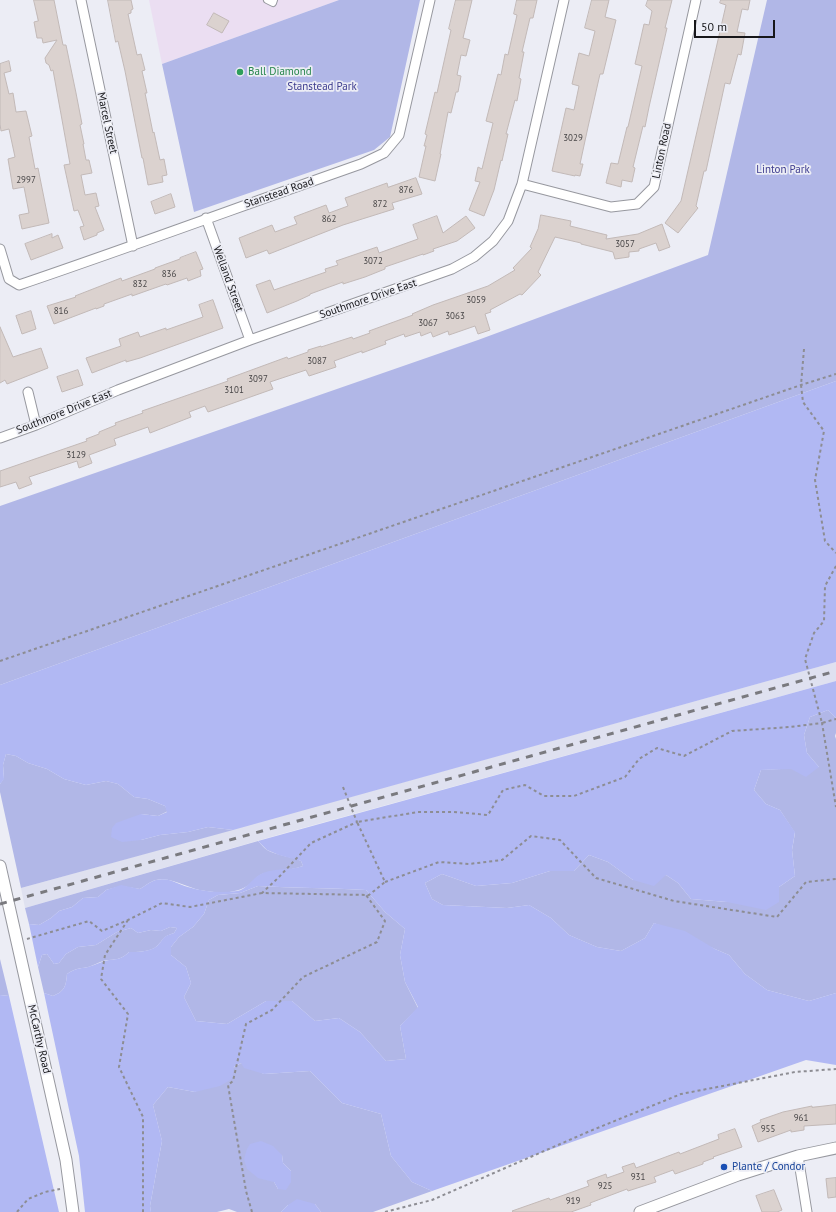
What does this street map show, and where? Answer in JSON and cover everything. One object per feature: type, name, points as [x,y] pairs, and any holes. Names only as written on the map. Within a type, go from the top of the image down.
[{"type":"street","name":"Marcel Street","points":[[81,0],[133,246]]},
{"type":"street","points":[[267,0],[273,3],[274,0]]},
{"type":"street","name":"Stanstead Road","points":[[0,250],[9,279],[19,285],[133,246],[206,218],[361,164],[384,153],[399,135],[430,0]]},
{"type":"street","name":"Southmore Drive East","points":[[0,438],[36,425],[118,390],[250,340],[452,269],[474,257],[493,241],[508,221],[522,184],[564,0]]},
{"type":"street","name":"Linton Road","points":[[522,184],[611,207],[637,204],[654,187],[696,0]]},
{"type":"street","name":"Welland Street","points":[[206,218],[250,340]]},
{"type":"street","points":[[28,392],[36,425]]},
{"type":"street","name":"McCarthy Road","points":[[0,866],[66,1160],[73,1212]]},
{"type":"street","points":[[640,1212],[738,1174],[798,1156],[836,1148]]},
{"type":"street","points":[[798,1156],[807,1212]]},
{"type":"path","points":[[804,349],[802,385],[803,402],[824,431],[815,480],[825,541],[836,553]]},
{"type":"path","points":[[0,662],[836,374]]},
{"type":"path","points":[[836,566],[825,586],[824,621],[814,633],[805,659],[822,723],[836,807]]},
{"type":"path","points":[[262,893],[311,843],[357,822],[418,812],[454,812],[488,815],[503,790],[525,785],[544,796],[574,796],[625,777],[639,759],[657,748],[684,756],[732,731],[790,727],[822,723],[836,719]]},
{"type":"path","points":[[343,787],[357,822],[385,882]]},
{"type":"path","points":[[25,940],[89,921],[102,931],[162,903],[190,907],[262,893],[369,895],[385,882],[439,862],[469,864],[502,860],[530,836],[560,840],[596,878],[674,901],[777,917],[806,882],[836,879]]},
{"type":"path","points":[[252,1212],[246,1191],[228,1085],[233,1081],[246,1024],[272,1010],[303,977],[377,942],[385,921],[366,895]]},
{"type":"path","points":[[128,920],[105,955],[101,979],[128,1014],[118,1067],[143,1117],[144,1212]]},
{"type":"path","points":[[385,1212],[432,1200],[590,1131],[681,1094],[795,1072],[836,1069]]},
{"type":"path","points":[[17,1212],[28,1199],[45,1192],[70,1186]]},
{"type":"shaded area","points":[[149,0],[339,0],[162,64]]},
{"type":"shaded area","points":[[836,381],[836,662],[233,830],[208,827],[188,832],[160,835],[141,840],[122,842],[111,837],[112,828],[116,823],[141,814],[158,816],[167,812],[165,806],[148,799],[134,797],[118,784],[106,781],[86,785],[64,779],[47,769],[28,763],[16,756],[6,754],[3,765],[4,779],[0,784],[0,685]]},
{"type":"shaded area","points":[[836,662],[836,681],[281,834],[25,908],[21,888]]},
{"type":"shaded area","points":[[836,681],[836,718],[828,710],[810,717],[804,735],[807,753],[819,767],[806,777],[791,769],[761,770],[754,790],[766,804],[780,810],[795,832],[792,850],[795,876],[779,887],[779,902],[766,910],[727,902],[691,899],[678,883],[666,875],[654,886],[633,880],[608,862],[589,855],[574,871],[550,871],[512,883],[476,886],[442,874],[425,883],[432,899],[443,905],[507,908],[529,905],[551,918],[569,935],[597,947],[621,951],[645,938],[654,923],[685,931],[715,949],[729,955],[745,974],[767,990],[809,1001],[836,993],[836,1065],[806,1060],[432,1191],[412,1182],[391,1156],[381,1114],[342,1103],[310,1071],[264,1074],[244,1068],[241,1063],[234,1067],[232,1079],[220,1086],[195,1092],[168,1087],[153,1105],[162,1141],[150,1206],[151,1212],[85,1212],[79,1156],[44,993],[53,996],[60,992],[64,988],[67,974],[75,970],[120,958],[129,952],[143,951],[154,948],[165,937],[174,933],[177,928],[170,927],[161,931],[151,930],[138,933],[131,928],[117,932],[96,945],[78,947],[66,954],[59,963],[54,964],[47,954],[42,955],[38,967],[29,924],[39,925],[59,911],[72,907],[83,898],[98,897],[106,890],[121,885],[140,889],[150,882],[165,879],[188,887],[206,891],[237,891],[246,887],[259,875],[269,871],[303,866],[301,861],[267,850],[258,841]],"holes":[[[258,886],[366,890],[385,912],[405,929],[400,955],[405,982],[418,1007],[400,1026],[406,1059],[386,1061],[360,1032],[339,1018],[315,1021],[292,1001],[266,1001],[227,1024],[196,1021],[184,997],[191,983],[186,967],[171,955],[171,947],[179,937],[193,927],[204,914],[209,900],[218,895],[240,893]]]},
{"type":"shaded area","points":[[0,995],[9,996],[59,1212],[0,1212]]},
{"type":"shaded area","points":[[261,1141],[273,1146],[282,1155],[283,1163],[291,1171],[291,1182],[286,1190],[278,1189],[274,1182],[258,1178],[247,1169],[244,1159],[247,1149],[250,1144]]},
{"type":"shaded area","points":[[297,1199],[315,1204],[321,1212],[281,1212]]},
{"type":"green space","name":"Stanstead Park","points":[[339,0],[420,0],[390,137],[374,150],[194,212],[162,64]]},
{"type":"green space","name":"Linton Park","points":[[767,0],[836,0],[836,381],[0,685],[0,506],[478,340],[708,255]]},
{"type":"green space","points":[[828,710],[836,718],[836,993],[809,1001],[767,990],[745,974],[729,955],[654,923],[645,938],[621,951],[597,947],[569,935],[551,918],[529,905],[507,908],[443,905],[432,899],[425,883],[442,874],[476,886],[512,883],[550,871],[574,871],[589,855],[608,862],[633,880],[666,875],[678,883],[691,899],[727,902],[779,887],[795,876],[792,850],[795,833],[780,810],[766,804],[754,790],[761,770],[819,767],[807,753],[804,735],[810,717]]},
{"type":"green space","points":[[6,754],[16,756],[28,763],[47,769],[64,779],[86,785],[106,781],[118,784],[134,797],[148,799],[165,806],[168,811],[158,816],[141,814],[141,840],[160,835],[188,832],[208,827],[233,830],[21,888],[0,792],[0,784],[4,778],[3,765]]},
{"type":"green space","points":[[258,841],[267,850],[275,854],[301,861],[303,866],[262,874],[240,890],[229,892],[200,890],[174,881],[162,879],[152,881],[140,889],[121,886],[106,890],[98,897],[83,898],[72,907],[59,911],[39,925],[29,924],[25,908]]},
{"type":"green space","points":[[258,886],[366,890],[385,912],[405,929],[400,955],[405,982],[418,1008],[400,1026],[406,1059],[386,1061],[360,1032],[339,1018],[315,1021],[292,1001],[266,1001],[227,1024],[196,1021],[184,997],[191,983],[186,967],[171,955],[171,947],[179,937],[193,927],[204,914],[209,900],[218,895],[240,893]]},
{"type":"green space","points":[[170,927],[177,928],[174,933],[165,937],[154,948],[144,951],[129,952],[120,958],[104,961],[75,970],[67,974],[64,988],[60,992],[53,996],[44,993],[38,967],[42,955],[47,954],[54,964],[59,963],[66,954],[78,947],[96,945],[117,932],[131,928],[138,933],[151,930],[161,931]]},
{"type":"green space","points":[[0,959],[9,996],[0,995]]},
{"type":"green space","points":[[241,1063],[264,1074],[310,1071],[342,1103],[381,1114],[391,1156],[412,1182],[432,1191],[373,1212],[321,1212],[315,1204],[288,1205],[281,1212],[237,1212],[229,1209],[217,1212],[151,1212],[150,1206],[162,1141],[153,1105],[168,1087],[195,1092]],"holes":[[[282,1155],[283,1163],[291,1171],[278,1189],[274,1182]]]},
{"type":"building","points":[[34,0],[54,0],[63,45],[66,45],[76,93],[82,124],[80,125],[86,160],[89,160],[92,173],[81,175],[85,195],[96,193],[99,206],[95,207],[104,230],[97,233],[97,235],[84,240],[80,227],[84,226],[78,210],[74,211],[64,165],[70,164],[53,70],[51,71],[45,58],[57,40],[43,43],[42,38],[37,38],[34,22],[38,21]]},
{"type":"building","points":[[108,0],[131,0],[133,9],[131,10],[131,13],[128,14],[137,55],[141,54],[145,70],[142,71],[153,133],[154,132],[160,160],[164,159],[167,175],[162,176],[163,182],[148,185],[125,71],[118,41],[116,42]]},
{"type":"building","points":[[456,0],[472,0],[463,38],[470,40],[466,56],[461,55],[457,75],[461,76],[458,92],[456,92],[451,113],[448,112],[435,181],[419,177],[426,146],[424,146],[427,135],[425,134],[435,92],[437,93]]},
{"type":"building","points":[[517,0],[537,0],[533,18],[530,18],[522,52],[524,52],[519,78],[521,79],[517,101],[515,100],[506,134],[508,134],[494,190],[484,216],[469,210],[480,182],[475,181],[478,167],[482,169],[493,123],[486,121],[498,74],[501,75],[505,54],[508,55],[517,15],[514,14]]},
{"type":"building","points":[[592,0],[609,0],[605,17],[616,20],[603,74],[600,74],[580,164],[583,164],[580,176],[575,176],[552,171],[566,108],[574,110],[579,86],[572,84],[579,53],[589,56],[595,31],[585,28]]},
{"type":"building","points":[[648,0],[672,0],[645,127],[643,126],[633,167],[635,168],[632,182],[622,180],[621,187],[606,183],[611,163],[618,164],[642,66],[635,64],[644,24],[649,25],[652,11],[646,6]]},
{"type":"building","points":[[721,0],[750,0],[748,10],[742,9],[737,32],[745,33],[741,55],[738,54],[730,84],[725,83],[706,171],[704,171],[696,206],[698,208],[678,233],[665,223],[681,201],[726,5],[720,3]]},
{"type":"building","points":[[214,13],[229,21],[222,33],[207,25]]},
{"type":"building","points":[[9,61],[11,71],[4,73],[9,94],[13,93],[16,112],[26,111],[32,136],[29,137],[35,169],[38,168],[49,223],[22,229],[19,215],[29,213],[24,187],[13,189],[8,159],[15,157],[9,129],[1,131],[0,124],[0,64]]},
{"type":"building","points":[[416,178],[422,194],[392,203],[394,209],[343,225],[269,254],[267,250],[246,258],[239,238],[272,225],[275,232],[297,224],[294,217],[326,205],[329,213],[348,206],[345,198],[387,183],[388,187]]},
{"type":"building","points":[[171,194],[175,207],[155,214],[151,202]]},
{"type":"building","points":[[541,215],[571,221],[570,226],[607,235],[606,239],[638,234],[662,224],[670,247],[659,251],[656,243],[639,249],[639,251],[629,252],[629,257],[615,259],[613,252],[555,237],[538,272],[541,275],[522,295],[520,294],[490,310],[491,312],[485,314],[490,330],[478,334],[475,326],[449,335],[448,331],[433,337],[431,332],[421,336],[420,332],[405,337],[404,334],[385,341],[386,344],[334,361],[336,367],[309,376],[306,370],[270,382],[273,389],[208,412],[205,406],[189,412],[191,417],[150,433],[148,427],[114,439],[116,445],[89,455],[92,463],[79,468],[77,461],[29,477],[32,484],[19,489],[16,482],[0,487],[0,471],[87,441],[86,439],[116,425],[115,423],[143,413],[142,411],[228,381],[227,379],[287,357],[288,359],[308,352],[308,350],[352,337],[353,339],[370,333],[369,331],[413,315],[412,314],[433,305],[488,286],[515,270],[513,268],[532,248],[530,247],[538,229]]},
{"type":"building","points":[[437,216],[443,233],[466,216],[475,228],[457,241],[433,249],[434,251],[385,267],[385,269],[365,277],[343,284],[343,282],[310,294],[267,313],[256,285],[270,280],[274,290],[326,272],[325,269],[338,265],[336,261],[377,247],[379,253],[418,239],[413,225]]},
{"type":"building","points":[[52,234],[52,238],[58,235],[63,248],[31,260],[25,244]]},
{"type":"building","points":[[196,252],[203,269],[200,270],[201,276],[188,281],[187,278],[167,285],[166,284],[132,296],[132,294],[54,324],[47,306],[76,297],[75,296],[121,278],[122,281]]},
{"type":"building","points":[[213,300],[223,328],[140,358],[126,362],[126,360],[92,373],[86,358],[121,346],[119,339],[138,332],[140,337],[203,317],[199,305]]},
{"type":"building","points":[[31,311],[36,329],[22,334],[16,316]]},
{"type":"building","points":[[0,327],[13,357],[41,348],[48,368],[7,384],[5,380],[0,383]]},
{"type":"building","points":[[78,370],[83,385],[62,392],[57,377]]},
{"type":"building","points":[[836,1105],[836,1124],[804,1126],[804,1130],[791,1132],[791,1130],[758,1142],[752,1126],[761,1122],[760,1120],[783,1112],[812,1106]]},
{"type":"building","points":[[735,1129],[742,1147],[713,1157],[714,1158],[703,1162],[703,1164],[675,1174],[673,1170],[654,1177],[656,1182],[628,1191],[627,1189],[571,1212],[512,1211],[549,1198],[550,1200],[589,1186],[587,1181],[606,1174],[607,1178],[624,1172],[622,1167],[634,1163],[636,1168],[679,1152],[680,1154],[719,1139],[718,1135]]},
{"type":"building","points":[[836,1178],[836,1197],[828,1198],[826,1179]]},
{"type":"building","points":[[774,1190],[782,1210],[777,1212],[762,1212],[756,1196]]},
{"type":"railway","points":[[0,904],[836,671]]},
{"type":"place","name":"Ball Diamond","points":[[240,72]]},
{"type":"place","name":"Plante / Condor","points":[[724,1167]]}]
